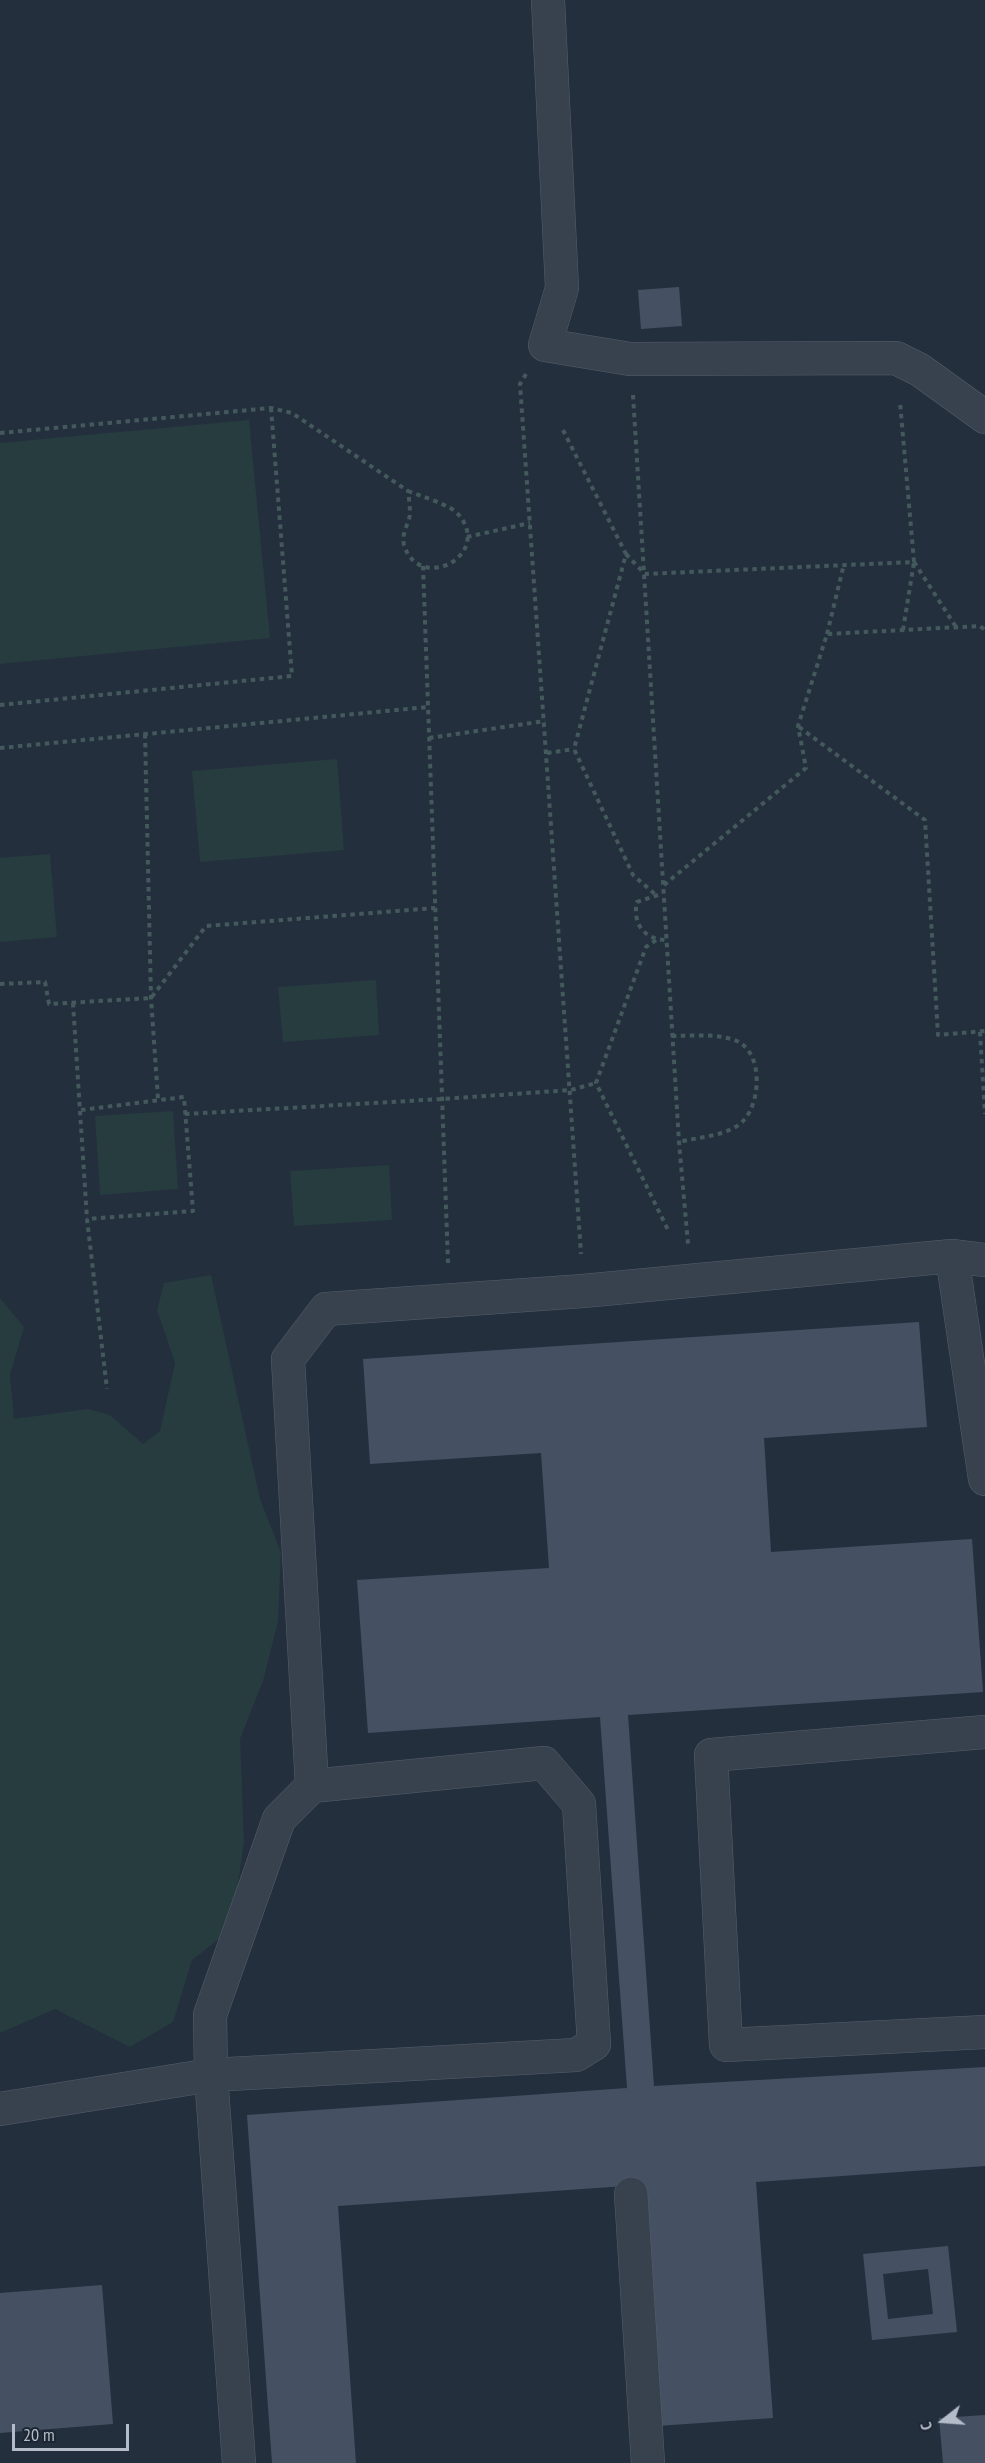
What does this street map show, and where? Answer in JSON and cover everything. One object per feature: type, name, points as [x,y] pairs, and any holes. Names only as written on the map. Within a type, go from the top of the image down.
[{"type":"lane","points":[[548,0],[562,288],[545,345],[630,359],[896,358],[920,370],[985,417]]},
{"type":"lane","points":[[312,1786],[288,1359],[326,1309],[583,1290],[952,1256],[985,1260]]},
{"type":"lane","points":[[952,1256],[985,1479]]},
{"type":"lane","points":[[985,1732],[711,1755],[726,2045],[985,2032]]},
{"type":"lane","points":[[0,2109],[211,2076],[576,2055],[594,2044],[579,1804],[544,1763],[312,1786],[279,1820],[210,2015],[211,2076],[239,2463]]},
{"type":"lane","points":[[631,2194],[648,2463]]},
{"type":"path","points":[[545,345],[520,384],[571,1090],[583,1290]]},
{"type":"path","points":[[896,358],[914,561],[903,630]]},
{"type":"path","points":[[630,359],[679,1142],[691,1280]]},
{"type":"path","points":[[0,705],[292,676],[271,408]]},
{"type":"path","points":[[0,433],[271,408],[292,413],[408,491],[458,513],[466,526],[467,537],[462,554],[453,563],[436,569],[414,561],[404,545],[404,528],[410,517],[408,491]]},
{"type":"path","points":[[563,430],[626,554],[645,574],[914,561]]},
{"type":"path","points":[[467,537],[530,523]]},
{"type":"path","points":[[626,554],[574,749],[633,875],[656,895],[664,897]]},
{"type":"path","points":[[914,561],[956,627]]},
{"type":"path","points":[[664,885],[806,768],[798,726],[827,634],[844,564]]},
{"type":"path","points":[[423,566],[449,1300]]},
{"type":"path","points":[[827,634],[980,626],[985,630]]},
{"type":"path","points":[[0,748],[428,708]]},
{"type":"path","points":[[429,738],[545,722]]},
{"type":"path","points":[[798,726],[925,820],[938,1035],[982,1031],[985,1114]]},
{"type":"path","points":[[145,734],[151,998],[158,1099]]},
{"type":"path","points":[[547,753],[574,749]]},
{"type":"path","points":[[656,895],[637,902],[635,913],[638,926],[656,940]]},
{"type":"path","points":[[0,984],[45,982],[49,1004],[151,998],[206,926],[435,908]]},
{"type":"path","points":[[667,940],[656,940],[646,947],[596,1083],[669,1232]]},
{"type":"path","points":[[73,1003],[87,1219],[107,1389]]},
{"type":"path","points":[[672,1036],[723,1037],[740,1042],[751,1058],[757,1078],[754,1102],[744,1121],[725,1131],[679,1142]]},
{"type":"path","points":[[185,1114],[442,1100],[571,1090],[596,1083]]},
{"type":"path","points":[[81,1110],[183,1096],[192,1211],[87,1219]]},
{"type":"green space","points":[[249,420],[270,638],[0,664],[0,443]]},
{"type":"green space","points":[[337,759],[344,850],[200,862],[192,771]]},
{"type":"green space","points":[[50,854],[57,937],[0,942],[0,858]]},
{"type":"green space","points":[[376,980],[379,1035],[283,1042],[278,987]]},
{"type":"green space","points":[[173,1111],[178,1189],[100,1195],[95,1116]]},
{"type":"green space","points":[[389,1165],[392,1220],[294,1226],[290,1171]]},
{"type":"green space","points":[[211,1275],[260,1499],[281,1553],[278,1621],[263,1681],[240,1739],[244,1841],[232,1929],[192,1960],[173,2022],[130,2047],[55,2009],[0,2033],[0,1298],[24,1327],[10,1375],[14,1419],[88,1409],[110,1415],[143,1444],[160,1431],[175,1363],[157,1310],[164,1283]]},
{"type":"building","points":[[679,287],[682,326],[641,329],[638,290]]},
{"type":"building","points":[[919,1322],[927,1427],[764,1438],[771,1552],[972,1539],[983,1692],[628,1715],[654,2086],[985,2067],[985,2166],[756,2182],[773,2418],[657,2426],[640,2185],[338,2206],[356,2463],[272,2463],[247,2115],[627,2088],[600,1717],[368,1733],[357,1580],[549,1568],[541,1453],[370,1464],[363,1359]]},
{"type":"building","points":[[948,2246],[957,2332],[872,2340],[863,2254]],"holes":[[[928,2269],[933,2314],[888,2319],[883,2274]]]},
{"type":"building","points":[[102,2285],[113,2424],[0,2433],[0,2293]]},
{"type":"building","points":[[985,2415],[985,2463],[943,2463],[939,2418]]}]
